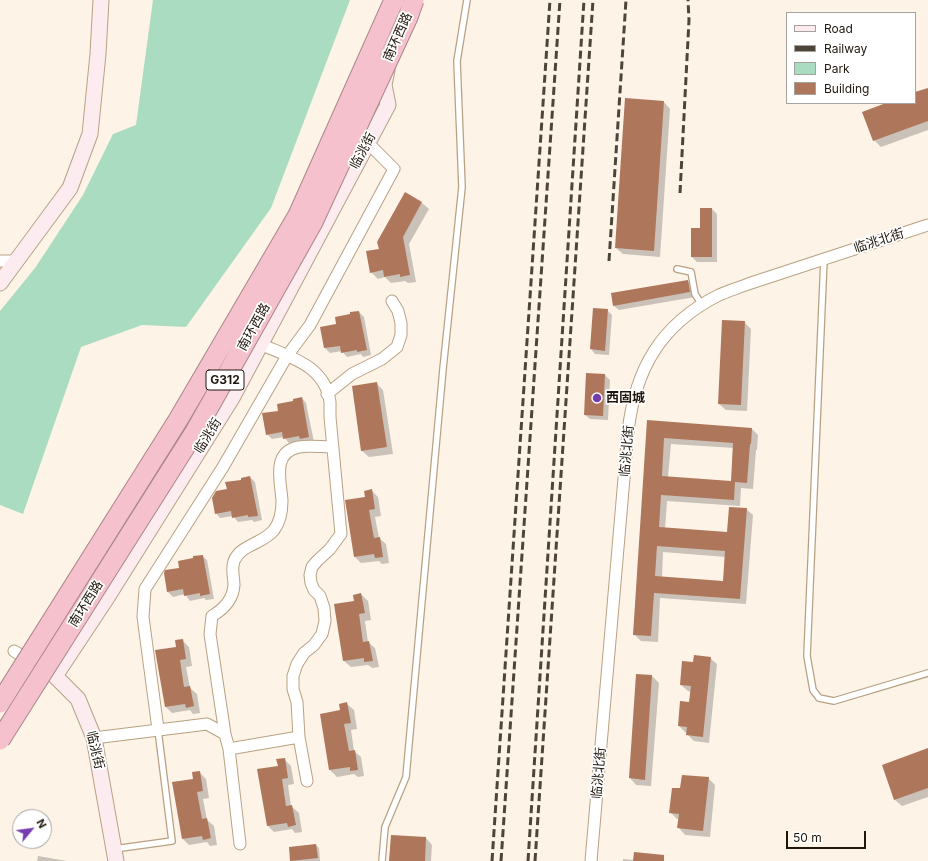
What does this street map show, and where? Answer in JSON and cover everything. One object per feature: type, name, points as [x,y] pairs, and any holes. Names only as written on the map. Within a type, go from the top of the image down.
[{"type":"highway","name":"南环西路","points":[[0,703],[178,420],[298,215],[394,0]]},
{"type":"highway","name":"南环西路","points":[[0,740],[196,430],[314,222],[414,0]]},
{"type":"street","points":[[0,283],[70,188],[90,134],[98,54],[101,0]]},
{"type":"street","name":"临洮街","points":[[115,855],[94,738],[78,699],[55,676],[108,596],[232,398],[388,105],[384,85],[390,51],[407,0]]},
{"type":"street","points":[[158,729],[143,617],[144,589],[223,468],[287,356],[310,325],[394,169],[368,143]]},
{"type":"street","name":"临洮北街","points":[[591,861],[631,408],[645,367],[656,348],[669,331],[685,317],[719,295],[748,284],[928,225]]},
{"type":"street","points":[[0,261],[16,261]]},
{"type":"street","points":[[328,394],[352,374],[382,359],[397,347],[401,335],[401,323],[398,311],[392,301]]},
{"type":"street","points":[[260,344],[306,364],[318,374],[326,387],[330,402],[332,447],[340,534],[330,549],[312,568],[310,575],[311,583],[314,590],[320,596],[324,608],[325,621],[322,634],[314,645],[304,653],[297,664],[293,676],[293,690],[297,702],[299,737],[307,781]]},
{"type":"street","points":[[240,844],[229,749],[225,734],[210,634],[212,616],[227,604],[232,595],[234,586],[232,568],[238,555],[244,550],[264,540],[274,530],[280,517],[282,502],[278,471],[284,456],[291,450],[298,447],[332,447]]},
{"type":"street","points":[[14,650],[55,676]]},
{"type":"street","points":[[94,738],[207,724],[225,734]]},
{"type":"street","points":[[229,749],[299,737]]},
{"type":"lane","points":[[382,861],[385,827],[406,777],[442,377],[462,187],[457,61],[467,0]]},
{"type":"lane","points":[[824,259],[807,656],[814,690],[819,698],[834,701],[928,673]]},
{"type":"lane","points":[[677,269],[691,272],[695,294],[703,305]]},
{"type":"lane","points":[[115,855],[172,841],[158,729]]},
{"type":"green space","points":[[153,0],[350,0],[271,208],[186,327],[142,325],[81,347],[23,514],[0,505],[0,311],[35,268],[83,195],[113,134],[136,125]]},
{"type":"building","points":[[928,88],[928,121],[873,141],[862,112],[883,104],[916,104],[916,92]]},
{"type":"building","points":[[625,98],[664,101],[654,251],[615,248]]},
{"type":"building","points":[[405,192],[422,202],[403,237],[410,275],[400,277],[400,274],[384,277],[383,270],[370,273],[366,251],[379,249],[377,242]]},
{"type":"building","points":[[700,208],[712,208],[712,257],[691,257],[691,228],[700,228]]},
{"type":"building","points":[[688,280],[690,292],[613,306],[611,293]]},
{"type":"building","points":[[593,308],[608,309],[605,351],[590,349]]},
{"type":"building","points":[[359,311],[367,350],[341,353],[340,346],[324,348],[320,327],[336,324],[335,317],[350,314],[350,312]]},
{"type":"building","points":[[722,320],[745,321],[741,405],[718,404]]},
{"type":"building","points":[[586,373],[605,374],[603,416],[584,415]]},
{"type":"building","points":[[377,382],[387,447],[361,451],[352,386]]},
{"type":"building","points":[[302,397],[309,437],[300,439],[299,436],[283,439],[282,432],[266,435],[262,413],[278,411],[277,404],[293,401],[293,399]]},
{"type":"building","points":[[647,420],[752,428],[747,483],[735,482],[734,500],[661,495],[659,527],[727,532],[729,507],[747,508],[740,599],[654,593],[651,636],[633,635]],"holes":[[[664,438],[733,443],[731,481],[662,476]],[[657,546],[725,551],[723,581],[655,576]]]},
{"type":"building","points":[[250,476],[258,516],[248,517],[248,515],[232,518],[231,511],[215,514],[212,498],[216,491],[227,489],[225,482],[241,480],[241,478]]},
{"type":"building","points":[[372,489],[375,509],[369,510],[374,538],[380,537],[383,557],[375,558],[374,554],[354,557],[345,500],[365,497],[364,491]]},
{"type":"building","points":[[203,555],[210,594],[200,596],[200,593],[184,596],[183,589],[167,592],[164,573],[165,570],[179,568],[178,561],[193,558],[193,556]]},
{"type":"building","points":[[361,593],[365,613],[359,614],[363,642],[369,641],[373,661],[364,662],[364,658],[343,661],[334,604],[354,601],[353,595]]},
{"type":"building","points":[[183,639],[186,659],[180,660],[184,687],[190,686],[194,706],[186,708],[185,704],[165,707],[155,650],[176,647],[175,640]]},
{"type":"building","points":[[694,655],[711,657],[703,737],[686,735],[687,727],[678,726],[680,701],[689,702],[691,686],[680,685],[682,661],[693,662]]},
{"type":"building","points":[[636,674],[652,675],[645,780],[629,778]]},
{"type":"building","points":[[347,702],[351,723],[344,724],[349,751],[355,750],[358,770],[350,771],[350,767],[329,770],[320,714],[340,710],[339,704]]},
{"type":"building","points":[[928,748],[928,788],[894,800],[882,765]]},
{"type":"building","points":[[285,758],[288,778],[282,779],[286,806],[292,805],[296,825],[288,827],[287,823],[267,826],[257,769],[278,766],[276,759]]},
{"type":"building","points":[[200,771],[203,791],[197,792],[202,819],[207,818],[211,838],[203,840],[202,836],[182,839],[172,782],[193,779],[192,772]]},
{"type":"building","points":[[682,775],[709,777],[703,831],[677,828],[679,814],[669,813],[672,788],[680,788]]},
{"type":"building","points":[[391,835],[426,837],[425,861],[389,861]]},
{"type":"building","points":[[316,844],[318,858],[290,861],[289,847]]},
{"type":"building","points":[[634,852],[664,855],[664,861],[633,861]]},
{"type":"railway","points":[[492,861],[550,0]]},
{"type":"railway","points":[[501,861],[560,0]]},
{"type":"railway","points":[[528,861],[584,0]]},
{"type":"railway","points":[[535,861],[593,0]]},
{"type":"railway","points":[[609,261],[626,0]]},
{"type":"railway","points":[[680,193],[689,20],[688,0]]},
{"type":"place","name":"西固城","points":[[597,398]]}]
